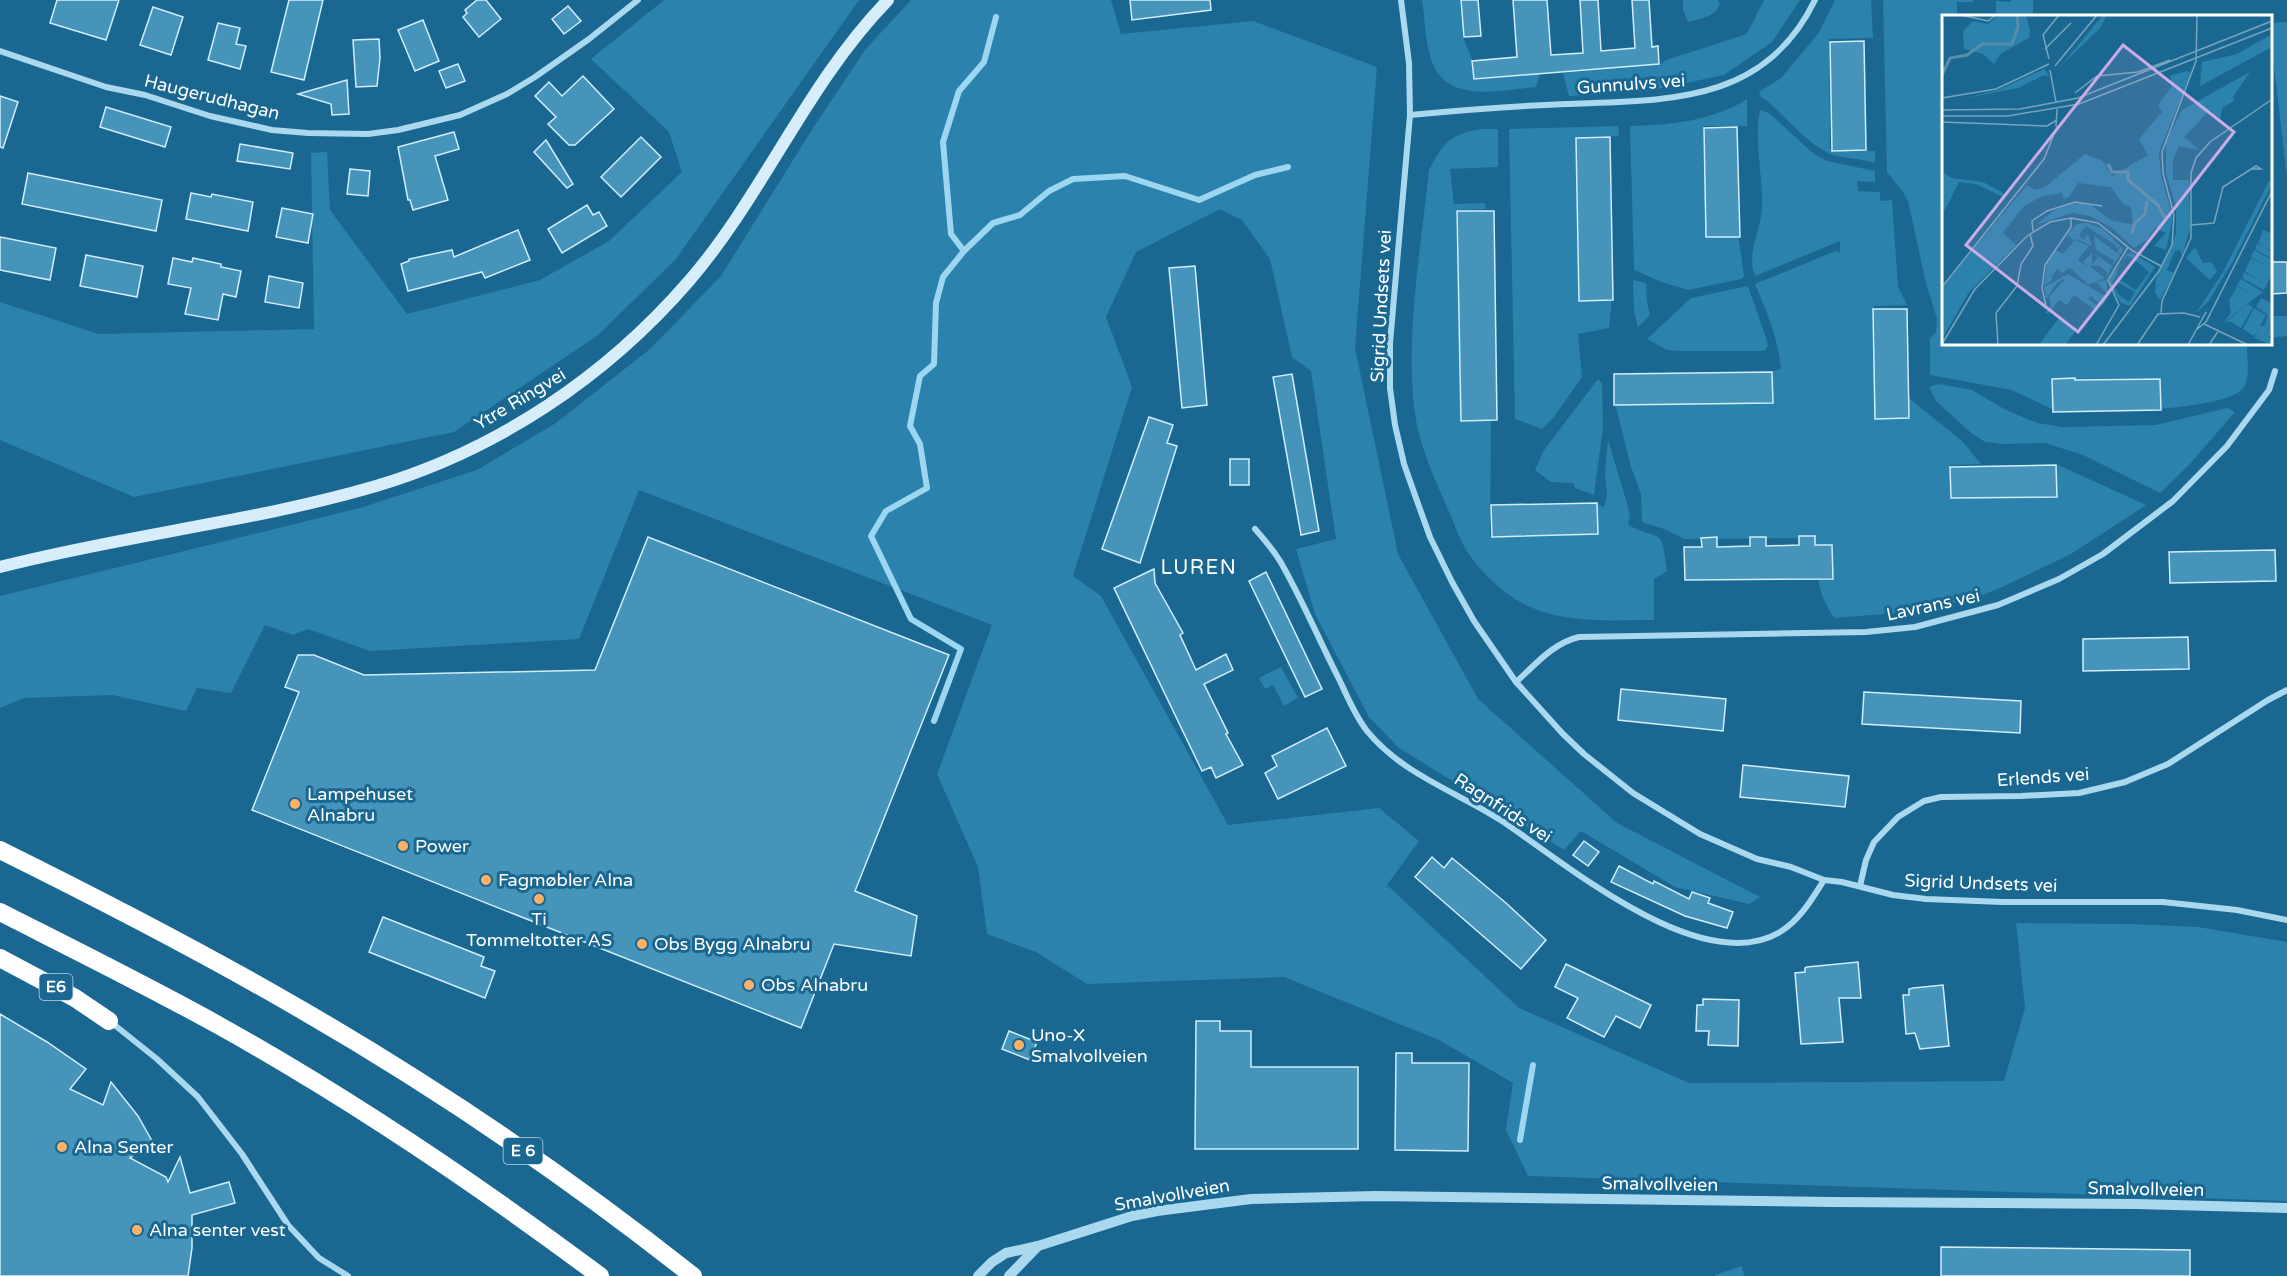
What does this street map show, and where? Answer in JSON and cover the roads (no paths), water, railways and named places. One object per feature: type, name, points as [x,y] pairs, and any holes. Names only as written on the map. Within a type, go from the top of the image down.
[{"type":"highway","name":"E 6","points":[[0,850],[197,951],[382,1058],[500,1135],[614,1216],[693,1276]]},
{"type":"highway","points":[[0,912],[217,1024],[467,1180],[600,1276]]},
{"type":"highway","name":"E6","points":[[0,958],[75,998],[109,1021]]},
{"type":"main road","name":"Ytre Ringvei","points":[[0,567],[96,545],[303,504],[377,485],[467,451],[547,406],[598,370],[645,329],[707,260],[819,88],[859,33],[888,0]]},
{"type":"street","name":"Haugerudhagan","points":[[0,51],[106,87],[145,95],[210,116],[272,130],[368,134],[398,130],[460,115],[507,94],[580,45],[638,0]]},
{"type":"street","name":"Sigrid Undsets vei","points":[[1401,0],[1409,63],[1410,115],[1390,343],[1390,388],[1395,425],[1404,464],[1430,537],[1474,621],[1516,682],[1539,709],[1584,754],[1633,793],[1661,810],[1728,847],[1757,859],[1791,867],[1824,880],[1893,895],[1957,900],[2163,902],[2237,910],[2287,920]]},
{"type":"street","name":"Gunnulvs vei","points":[[1410,115],[1502,107],[1666,100],[1711,91],[1747,76],[1777,53],[1796,31],[1815,0]]},
{"type":"street","name":"Lavrans vei","points":[[1516,682],[1557,646],[1569,639],[1579,637],[1866,632],[1915,627],[1998,605],[2059,579],[2103,554],[2173,501],[2227,446],[2269,390],[2275,371]]},
{"type":"street","name":"Ragnfrids vei","points":[[1255,529],[1279,559],[1358,718],[1378,744],[1416,772],[1502,821],[1604,894],[1687,933],[1719,941],[1749,942],[1772,936],[1791,924],[1824,880]]},
{"type":"street","name":"Erlends vei","points":[[1860,886],[1866,860],[1874,842],[1898,817],[1924,801],[1941,797],[2079,793],[2125,782],[2168,764],[2287,690]]},
{"type":"street","points":[[109,1021],[157,1059],[198,1098],[242,1154],[288,1225],[319,1258],[348,1276]]},
{"type":"street","name":"Smalvollveien","points":[[978,1276],[1006,1252],[1038,1246],[1085,1229],[1157,1210],[1287,1197],[2136,1204],[2287,1208]]},
{"type":"street","name":"Smalvollveien","points":[[1009,1276],[1038,1246]]},
{"type":"waterway","points":[[934,721],[961,649],[911,619],[871,536],[886,511],[927,488],[920,444],[910,426],[920,376],[934,364],[936,303],[943,277],[964,251],[951,234],[943,142],[959,91],[984,62],[996,17]]},
{"type":"waterway","points":[[964,251],[993,223],[1020,215],[1049,191],[1073,179],[1125,176],[1199,200],[1255,175],[1288,167]]},
{"type":"waterway","points":[[1520,1140],[1533,1065]]},
{"type":"place","name":"Lampehuset Alnabru","points":[[295,804]]},
{"type":"place","name":"Power","points":[[403,846]]},
{"type":"place","name":"Fagmøbler Alna","points":[[486,880]]},
{"type":"place","name":"Ti Tommeltotter AS","points":[[539,899]]},
{"type":"place","name":"Obs Bygg Alnabru","points":[[642,944]]},
{"type":"place","name":"Obs Alnabru","points":[[749,985]]},
{"type":"place","name":"Uno-X Smalvollveien","points":[[1019,1045]]},
{"type":"place","name":"Alna Senter","points":[[62,1147]]},
{"type":"place","name":"Alna senter vest","points":[[137,1230]]},
{"type":"district","name":"LUREN","points":[[1199,568]]}]
